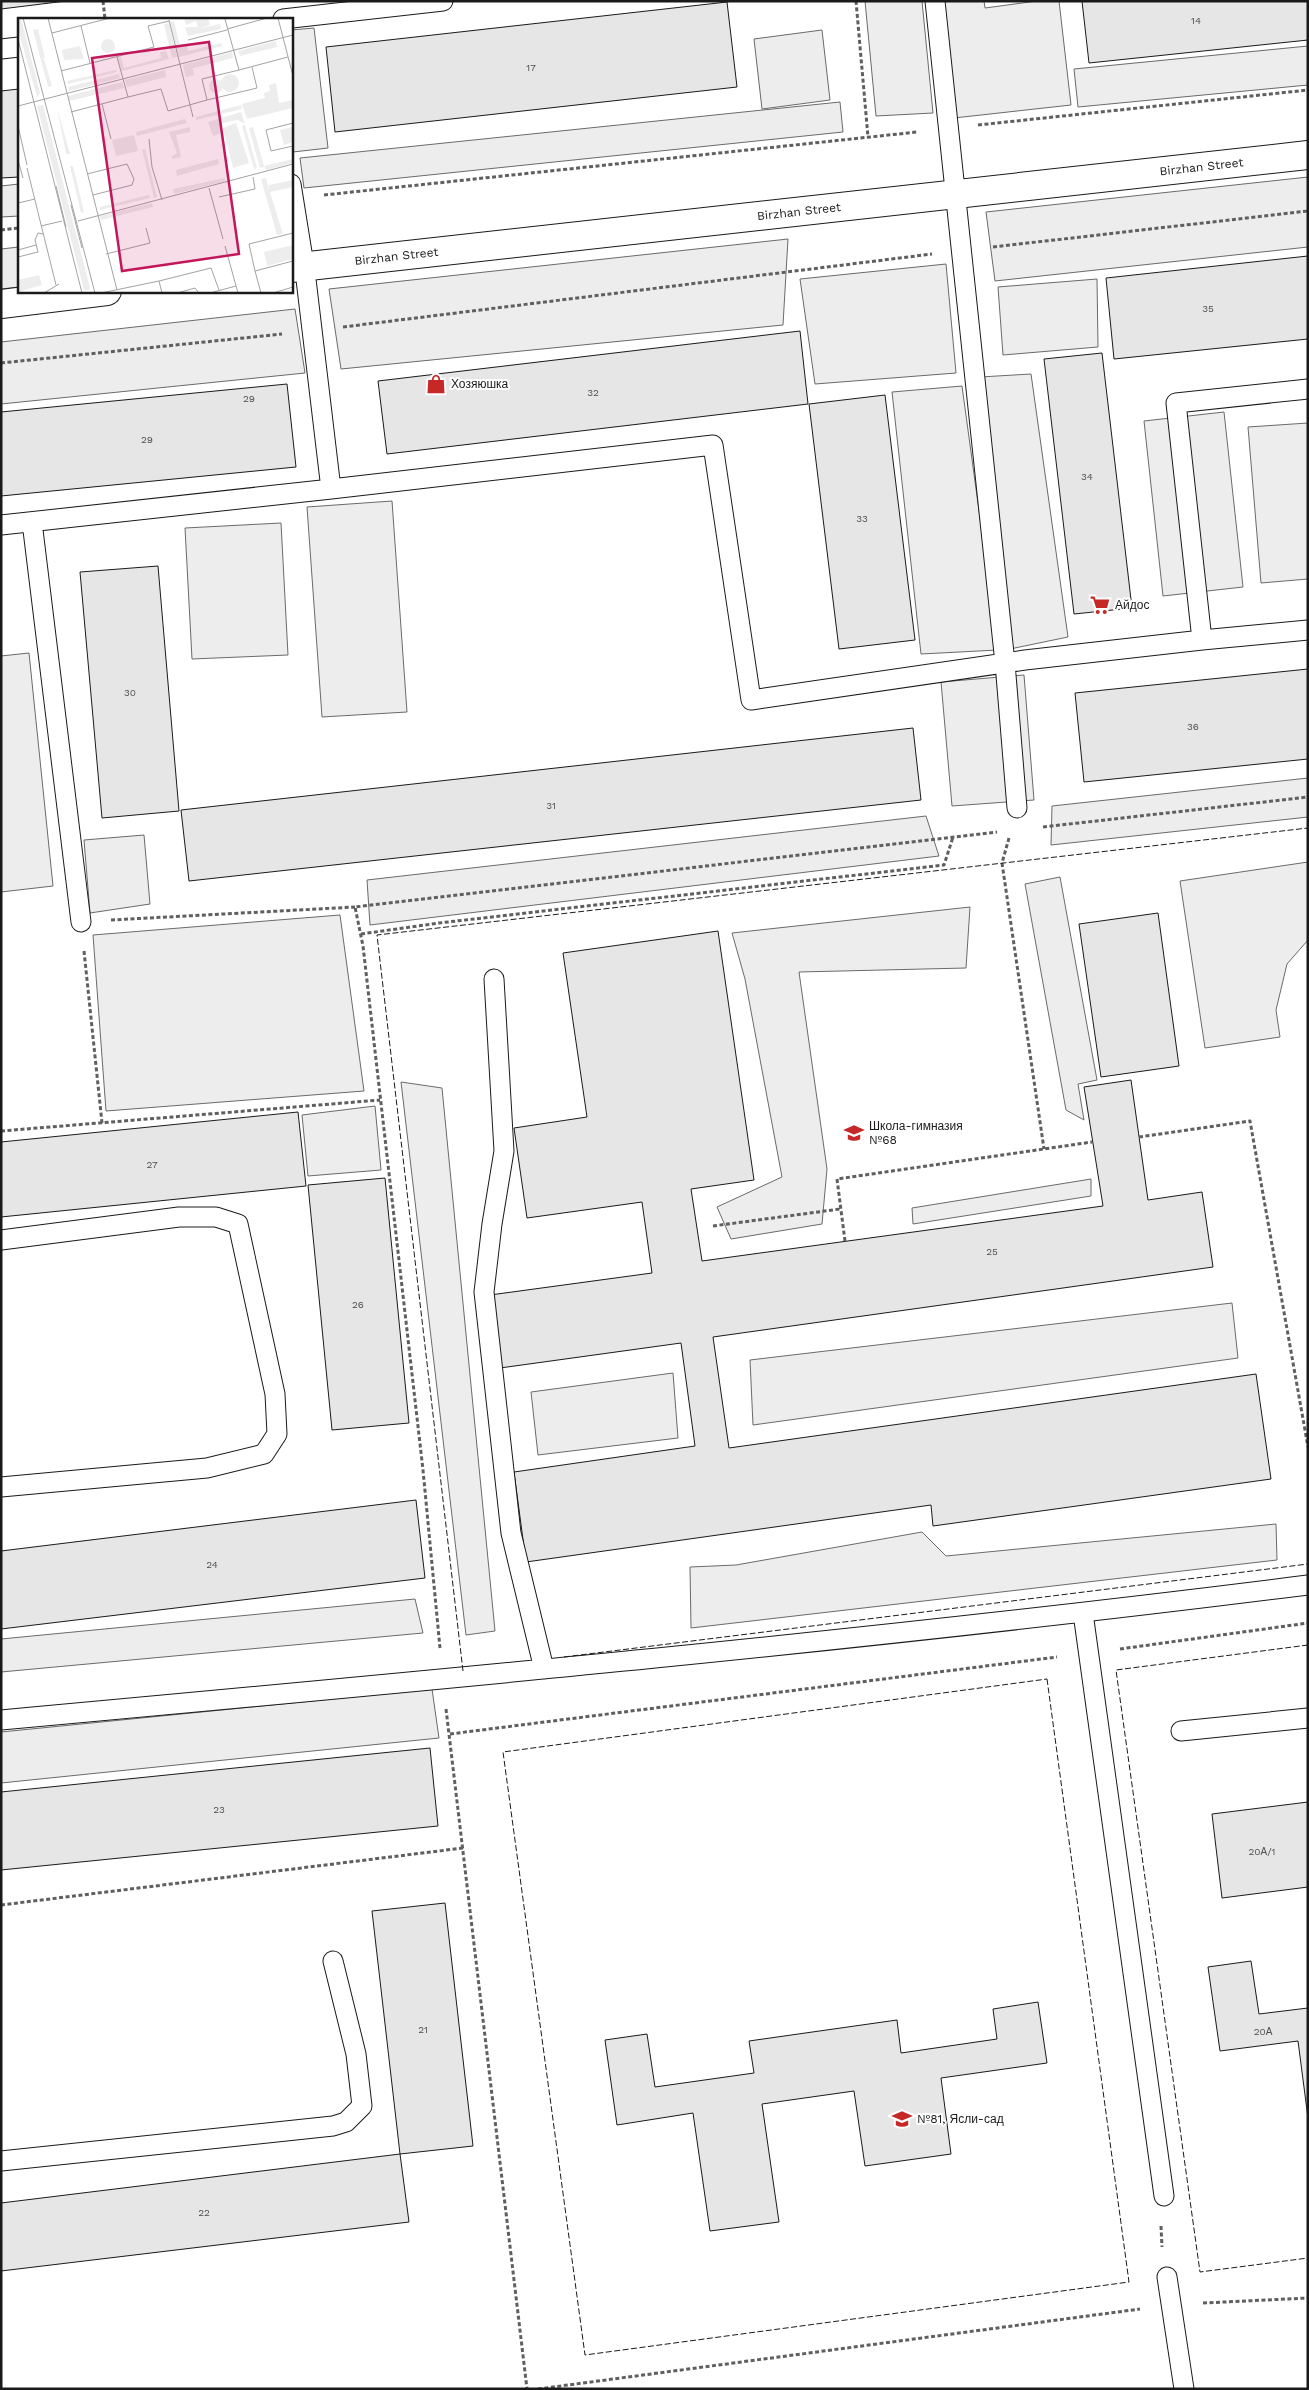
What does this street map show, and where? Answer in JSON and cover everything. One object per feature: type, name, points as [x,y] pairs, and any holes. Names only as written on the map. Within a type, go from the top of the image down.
[{"type":"street","name":"Birzhan Street","points":[[298,267],[1308,155]]},
{"type":"street","points":[[1,304],[99,292]]},
{"type":"lane","points":[[292,18],[442,1]]},
{"type":"lane","points":[[935,1],[1005,663],[1017,808]]},
{"type":"lane","points":[[1,49],[18,47]]},
{"type":"lane","points":[[292,191],[298,267],[312,331],[331,489]]},
{"type":"lane","points":[[1202,640],[1176,403],[1308,389]]},
{"type":"lane","points":[[1,525],[713,445],[751,700],[1005,663],[1202,640],[1308,630]]},
{"type":"lane","points":[[32,522],[82,922]]},
{"type":"lane","points":[[494,979],[504,1151],[492,1224],[484,1292],[511,1533],[544,1669]]},
{"type":"lane","points":[[1,1240],[179,1217],[216,1217],[238,1224],[275,1394],[277,1434],[264,1454],[207,1468],[1,1487]]},
{"type":"lane","points":[[1,1720],[544,1669],[1083,1613],[1308,1585]]},
{"type":"lane","points":[[1083,1613],[1164,2196]]},
{"type":"lane","points":[[1181,1731],[1308,1718]]},
{"type":"lane","points":[[1,2161],[333,2126],[346,2122],[362,2106],[356,2054],[333,1961]]},
{"type":"lane","points":[[1168,2277],[1184,2389]]},
{"type":"path","points":[[103,1],[105,18]]},
{"type":"path","points":[[856,1],[868,137]]},
{"type":"path","points":[[292,191],[868,137],[1308,90]]},
{"type":"path","points":[[1,363],[312,331],[961,250],[1308,212]]},
{"type":"path","points":[[1,230],[18,228]]},
{"type":"path","points":[[102,1122],[82,922],[355,907],[1308,797]]},
{"type":"path","points":[[1017,808],[1002,863],[1044,1148]]},
{"type":"path","points":[[360,934],[447,922],[944,865],[953,837]]},
{"type":"path","points":[[355,907],[380,1100],[423,1470],[443,1679],[528,2389]]},
{"type":"path","points":[[1,1131],[380,1100]]},
{"type":"path","points":[[1139,1136],[1250,1121],[1308,1446]]},
{"type":"path","points":[[845,1242],[837,1178],[1092,1142]]},
{"type":"path","points":[[713,1226],[840,1208]]},
{"type":"path","points":[[450,1734],[1088,1653],[1308,1623]]},
{"type":"path","points":[[1,1905],[463,1848]]},
{"type":"path","points":[[538,2389],[1172,2305],[1308,2298]]},
{"type":"shaded area","points":[[865,1],[922,1],[933,113],[876,116]]},
{"type":"shaded area","points":[[940,1],[984,1],[985,8],[1037,1],[1059,1],[1071,105],[954,118]]},
{"type":"shaded area","points":[[314,28],[328,148],[293,152],[292,30]]},
{"type":"shaded area","points":[[822,30],[830,100],[762,109],[754,39]]},
{"type":"shaded area","points":[[1308,46],[1308,85],[1078,107],[1074,69]]},
{"type":"shaded area","points":[[840,102],[843,132],[304,188],[300,158]]},
{"type":"shaded area","points":[[1308,177],[1308,247],[995,281],[986,212]]},
{"type":"shaded area","points":[[18,184],[18,216],[1,217],[1,186]]},
{"type":"shaded area","points":[[788,239],[783,325],[341,369],[329,289]]},
{"type":"shaded area","points":[[18,247],[18,287],[1,289],[1,249]]},
{"type":"shaded area","points":[[946,264],[956,373],[815,384],[800,279]]},
{"type":"shaded area","points":[[1097,279],[1098,347],[1003,355],[998,287]]},
{"type":"shaded area","points":[[295,309],[305,373],[1,404],[1,342]]},
{"type":"shaded area","points":[[1031,374],[1068,637],[1010,649],[980,377]]},
{"type":"shaded area","points":[[962,386],[998,650],[921,654],[892,392]]},
{"type":"shaded area","points":[[1224,412],[1243,587],[1163,596],[1144,421]]},
{"type":"shaded area","points":[[1308,423],[1308,579],[1261,583],[1248,427]]},
{"type":"shaded area","points":[[392,501],[407,712],[322,717],[307,507]]},
{"type":"shaded area","points":[[281,523],[288,655],[192,659],[185,528]]},
{"type":"shaded area","points":[[29,653],[53,886],[1,892],[1,656]]},
{"type":"shaded area","points":[[1024,675],[1034,800],[952,806],[941,682]]},
{"type":"shaded area","points":[[1308,778],[1308,817],[1051,845],[1052,806]]},
{"type":"shaded area","points":[[926,816],[939,856],[370,925],[367,880]]},
{"type":"shaded area","points":[[144,835],[150,904],[90,913],[84,840]]},
{"type":"shaded area","points":[[1308,862],[1308,940],[1287,964],[1276,1010],[1280,1037],[1205,1048],[1180,881]]},
{"type":"shaded area","points":[[1060,877],[1097,1080],[1078,1084],[1084,1120],[1066,1110],[1025,884]]},
{"type":"shaded area","points":[[970,907],[966,968],[799,972],[827,1169],[822,1224],[731,1239],[717,1207],[782,1177],[745,979],[732,933]]},
{"type":"shaded area","points":[[340,915],[364,1091],[106,1111],[93,935]]},
{"type":"shaded area","points":[[401,1082],[442,1088],[495,1631],[466,1635]]},
{"type":"shaded area","points":[[375,1106],[381,1170],[308,1176],[302,1115]]},
{"type":"shaded area","points":[[1091,1179],[1091,1196],[913,1224],[912,1208]]},
{"type":"shaded area","points":[[1232,1303],[1238,1358],[753,1425],[750,1360]]},
{"type":"shaded area","points":[[673,1373],[678,1438],[538,1455],[531,1392]]},
{"type":"shaded area","points":[[1276,1524],[1277,1560],[691,1628],[690,1567],[736,1565],[922,1532],[946,1556]]},
{"type":"shaded area","points":[[415,1599],[423,1633],[1,1672],[1,1639]]},
{"type":"shaded area","points":[[432,1689],[439,1738],[1,1783],[1,1732]]},
{"type":"building","points":[[1,1],[66,1],[1,9]]},
{"type":"building","points":[[1082,1],[1308,1],[1308,40],[1089,63]]},
{"type":"building","points":[[727,2],[737,87],[335,132],[326,47]]},
{"type":"building","points":[[18,89],[18,177],[1,178],[1,91]]},
{"type":"building","points":[[1308,256],[1308,339],[1114,359],[1106,278]]},
{"type":"building","points":[[800,331],[808,404],[387,454],[378,381]]},
{"type":"building","points":[[1102,353],[1132,608],[1074,614],[1044,359]]},
{"type":"building","points":[[287,384],[296,467],[1,496],[1,412]]},
{"type":"building","points":[[885,395],[915,640],[839,649],[809,404]]},
{"type":"building","points":[[158,566],[179,811],[102,818],[80,572]]},
{"type":"building","points":[[1308,669],[1308,759],[1084,782],[1075,693]]},
{"type":"building","points":[[913,728],[921,800],[189,881],[181,810]]},
{"type":"building","points":[[1158,913],[1179,1066],[1101,1077],[1079,924]]},
{"type":"building","points":[[718,931],[754,1180],[691,1189],[702,1261],[1103,1206],[1084,1087],[1131,1080],[1148,1200],[1202,1192],[1213,1267],[713,1337],[729,1448],[1256,1374],[1271,1479],[933,1526],[931,1505],[526,1562],[514,1472],[695,1446],[681,1343],[500,1368],[490,1295],[652,1273],[642,1202],[527,1218],[514,1128],[587,1117],[563,953]]},
{"type":"building","points":[[298,1112],[306,1186],[1,1217],[1,1142]]},
{"type":"building","points":[[385,1178],[409,1423],[332,1430],[308,1185]]},
{"type":"building","points":[[416,1500],[425,1578],[1,1629],[1,1551]]},
{"type":"building","points":[[430,1748],[438,1826],[1,1870],[1,1792]]},
{"type":"building","points":[[1308,1802],[1308,1887],[1222,1898],[1212,1814]]},
{"type":"building","points":[[445,1903],[473,2146],[400,2154],[372,1911]]},
{"type":"building","points":[[1251,1961],[1259,2014],[1308,2008],[1308,2118],[1298,2041],[1220,2051],[1208,1967]]},
{"type":"building","name":"№81, Ясли-сад","points":[[1038,2002],[1047,2063],[941,2078],[951,2154],[865,2166],[854,2091],[762,2104],[779,2222],[710,2231],[693,2113],[617,2125],[605,2040],[647,2034],[655,2087],[754,2073],[749,2041],[897,2020],[901,2053],[997,2039],[993,2009]]},
{"type":"building","points":[[400,2154],[409,2222],[1,2271],[1,2203]]},
{"type":"fence","points":[[463,1671],[377,935],[1308,828]]},
{"type":"fence","points":[[564,1657],[1308,1564]]},
{"type":"fence","points":[[1308,1645],[1116,1670],[1200,2272],[1308,2258]]},
{"type":"fence","points":[[1047,1679],[1129,2282],[585,2355],[503,1752],[1047,1679]]},
{"type":"place","name":"Хозяюшка","points":[[436,384]]},
{"type":"place","name":"Айдос","points":[[1100,605]]},
{"type":"place","name":"Школа-гимназия №68","points":[[854,1133]]},
{"type":"place","name":"№81, Ясли-сад","points":[[902,2119]]}]
